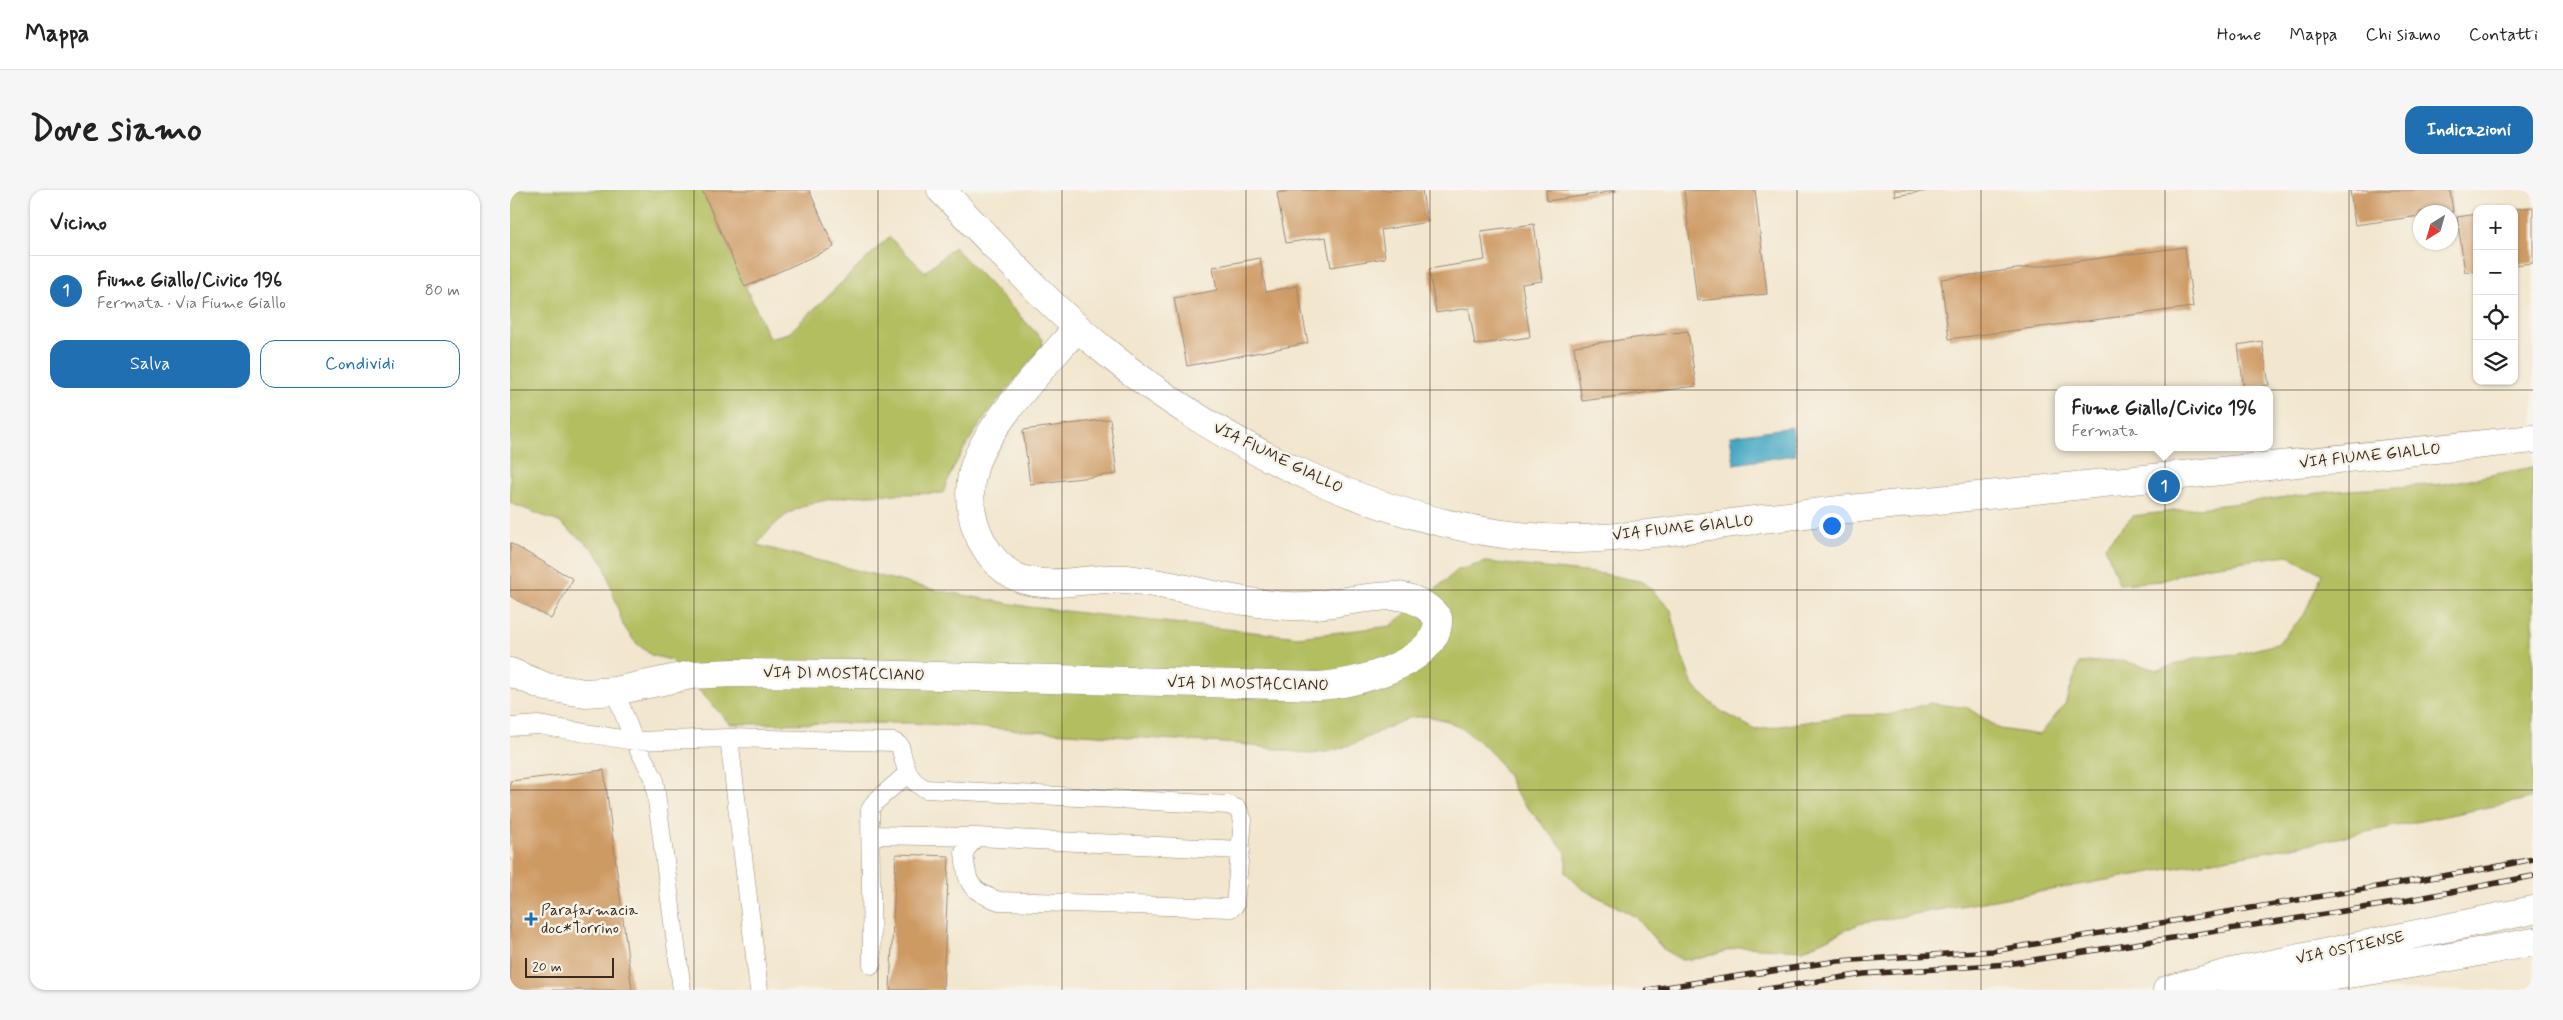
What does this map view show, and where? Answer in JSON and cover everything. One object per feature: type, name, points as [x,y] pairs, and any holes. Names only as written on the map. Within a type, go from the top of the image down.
[{"type":"street","name":"VIA FIUME GIALLO","points":[[941,190],[1077,328],[1156,391],[1216,428],[1282,463],[1358,497],[1423,518],[1481,531],[1528,537],[1579,539],[1643,534],[1852,509],[2533,439]]},
{"type":"street","name":"VIA DI MOSTACCIANO","points":[[510,672],[559,690],[585,693],[615,691],[676,678],[734,673],[863,674],[1333,686],[1360,681],[1387,671],[1415,655],[1432,640],[1439,629],[1438,618],[1424,604],[1406,597],[1387,596],[1292,607],[1262,604],[1129,579],[1036,582],[1021,579],[999,564],[986,548],[974,523],[970,496],[975,465],[995,429],[1009,409],[1077,328]]},
{"type":"street","name":"VIA OSTIENSE","points":[[2168,990],[2232,972],[2533,910]]},
{"type":"street","name":"VIA OSTIENSE","points":[[2176,990],[2307,981],[2533,942]]},
{"type":"lane","points":[[615,691],[634,741],[654,778],[682,990]]},
{"type":"lane","points":[[510,727],[539,725],[634,741],[729,738],[894,742],[900,746],[907,774],[915,784],[926,789],[1229,805],[1238,809],[1243,820],[1234,905],[1231,908],[999,901],[980,894],[966,878],[964,852],[976,837]]},
{"type":"lane","points":[[729,738],[759,990]]},
{"type":"lane","points":[[872,965],[870,810],[874,802],[907,774]]},
{"type":"lane","points":[[870,835],[976,837],[1241,850]]},
{"type":"green space","points":[[510,190],[702,190],[769,338],[789,333],[889,237],[925,272],[954,247],[1042,339],[1043,345],[1000,397],[962,452],[943,493],[866,495],[826,500],[808,505],[783,517],[757,545],[935,590],[1029,607],[1298,637],[1391,626],[1458,570],[1486,562],[1604,574],[1644,582],[1671,610],[1679,648],[1693,686],[1721,711],[1756,730],[1849,715],[1889,715],[1930,703],[1968,708],[2000,729],[2040,735],[2065,704],[2079,663],[2118,660],[2158,670],[2197,658],[2237,654],[2277,644],[2304,615],[2322,574],[2287,555],[2204,567],[2161,581],[2119,584],[2105,546],[2133,516],[2335,491],[2444,484],[2533,467],[2533,798],[2303,845],[1859,924],[1803,950],[1740,947],[1702,958],[1682,960],[1664,950],[1636,917],[1581,888],[1566,873],[1566,852],[1516,794],[1508,776],[1496,758],[1466,731],[1448,721],[1427,716],[1408,718],[1353,744],[1332,751],[1311,754],[1239,744],[909,723],[730,724],[671,660],[651,655],[635,642],[623,625],[604,564],[592,548],[559,522],[510,503]]},
{"type":"water","points":[[1792,427],[1796,455],[1734,464],[1730,436]]},
{"type":"building","points":[[702,190],[809,190],[834,247],[745,287]]},
{"type":"building","points":[[1293,190],[1422,190],[1427,222],[1381,230],[1385,258],[1331,267],[1326,237],[1286,243],[1277,193]]},
{"type":"building","points":[[1546,190],[1616,190],[1616,191],[1547,201]]},
{"type":"building","points":[[1684,190],[1755,190],[1767,294],[1697,301]]},
{"type":"building","points":[[1894,190],[1926,190],[1926,191],[1895,196]]},
{"type":"building","points":[[2350,190],[2450,190],[2452,205],[2413,205],[2413,217],[2355,225]]},
{"type":"building","points":[[2533,207],[2533,263],[2518,265],[2518,209]]},
{"type":"building","points":[[2473,215],[2473,271],[2465,272],[2458,217]]},
{"type":"building","points":[[1534,224],[1542,281],[1522,284],[1530,337],[1475,345],[1469,308],[1436,313],[1429,269],[1485,260],[1481,231]]},
{"type":"building","points":[[2185,247],[2193,307],[1949,339],[1941,279]]},
{"type":"building","points":[[1260,258],[1266,292],[1297,286],[1308,343],[1187,366],[1174,298],[1217,290],[1213,267]]},
{"type":"building","points":[[1688,331],[1696,386],[1582,401],[1574,346]]},
{"type":"building","points":[[2262,341],[2269,385],[2244,386],[2238,345]]},
{"type":"building","points":[[1110,419],[1117,474],[1030,484],[1023,430]]},
{"type":"building","points":[[510,543],[573,579],[551,619],[510,596]]},
{"type":"building","points":[[604,770],[632,990],[510,990],[510,781]]},
{"type":"building","points":[[896,854],[949,856],[943,990],[890,990]]},
{"type":"railway","points":[[1647,990],[1838,961],[1993,951],[2490,868],[2533,859]]},
{"type":"railway","points":[[1761,990],[1864,974],[2008,964],[2394,903],[2533,876]]},
{"type":"place","name":"Fiume Giallo/Civico 196","points":[[2164,486]]},
{"type":"place","name":"Parafarmacia doc*Torrino","points":[[531,919]]}]
